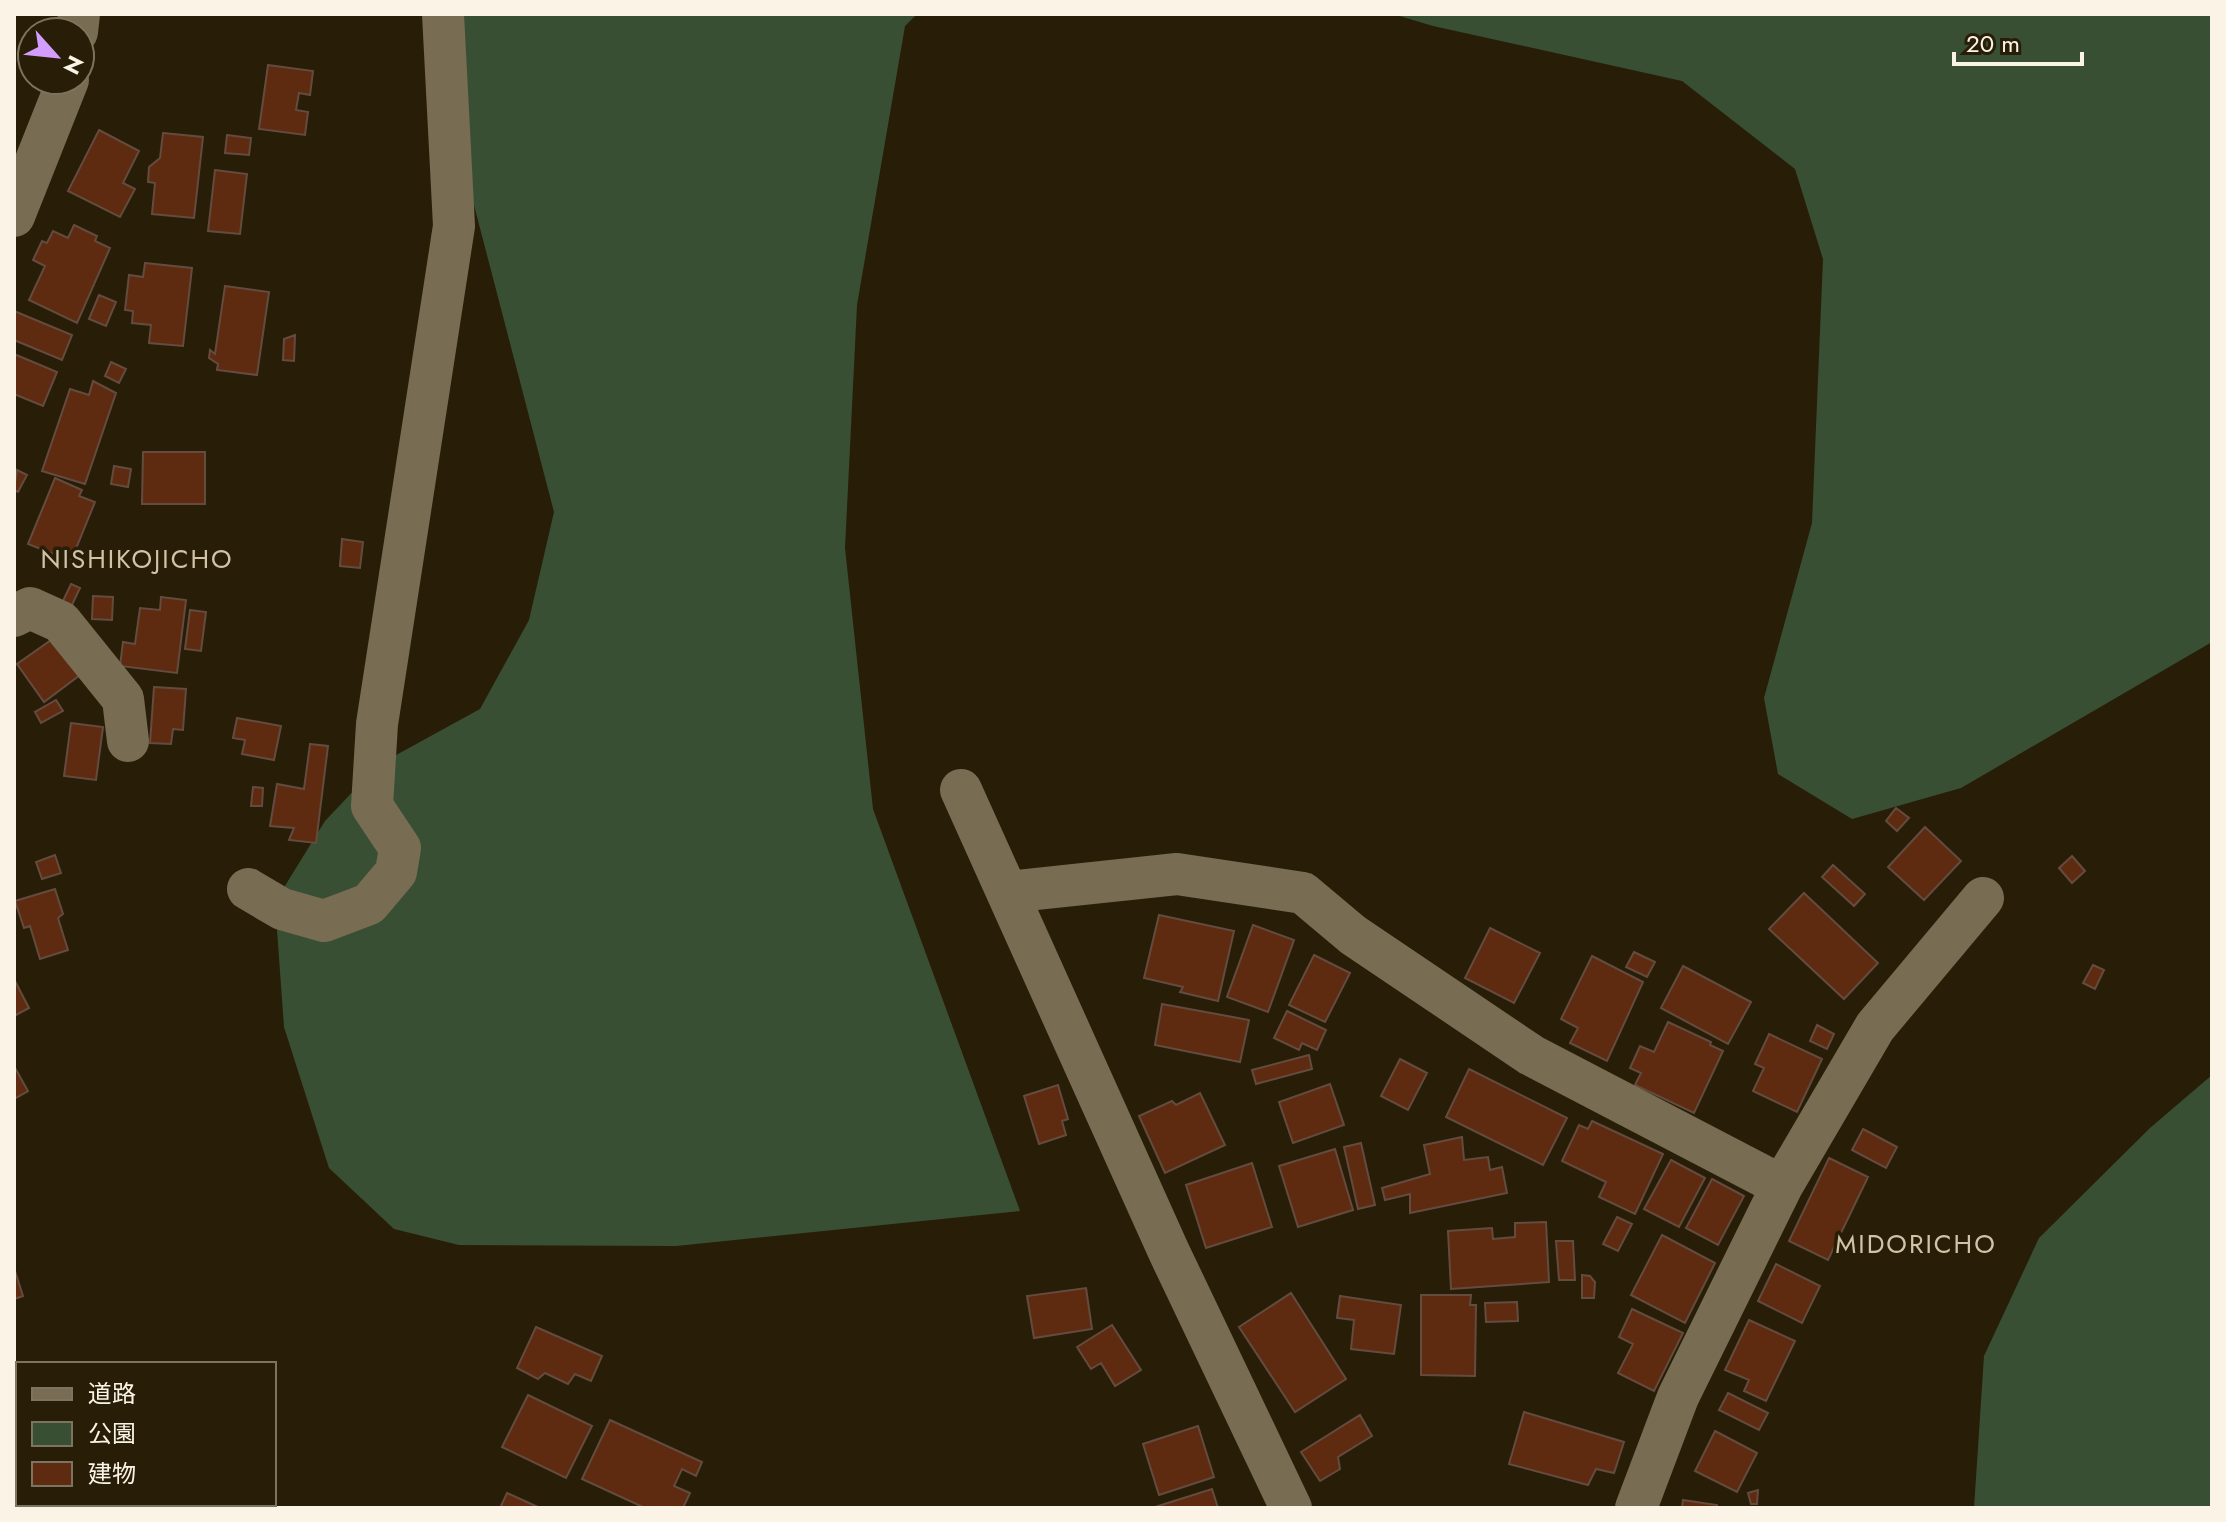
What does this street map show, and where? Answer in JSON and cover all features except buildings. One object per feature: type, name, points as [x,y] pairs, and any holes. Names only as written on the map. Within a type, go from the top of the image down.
[{"type":"street","points":[[248,889],[282,909],[324,921],[369,904],[396,872],[400,848],[372,806],[376,738],[454,226],[443,14]]},
{"type":"street","points":[[14,216],[62,96]]},
{"type":"street","points":[[14,616],[30,608],[61,622],[123,699],[128,741]]},
{"type":"street","points":[[961,790],[1169,1252],[1291,1508]]},
{"type":"street","points":[[1007,892],[1177,874],[1303,893],[1353,935],[1531,1055],[1782,1186]]},
{"type":"street","points":[[1636,1508],[1678,1397],[1782,1186],[1875,1027],[1983,898]]},
{"type":"green space","points":[[449,14],[917,14],[905,26],[857,305],[845,548],[873,809],[1020,1211],[676,1246],[459,1245],[394,1229],[329,1168],[284,1027],[275,902],[325,821],[378,765],[480,709],[529,620],[554,512],[444,90]]},
{"type":"green space","points":[[1393,14],[2212,14],[2212,642],[1961,788],[1852,819],[1778,774],[1764,698],[1812,523],[1823,259],[1795,169],[1682,81],[1433,26]]},
{"type":"green space","points":[[2212,1075],[2212,1508],[1974,1508],[1984,1356],[2039,1238],[2150,1128]]},
{"type":"district","name":"NISHIKOJICHO","points":[[137,559]]},
{"type":"district","name":"MIDORICHO","points":[[1916,1244]]}]
